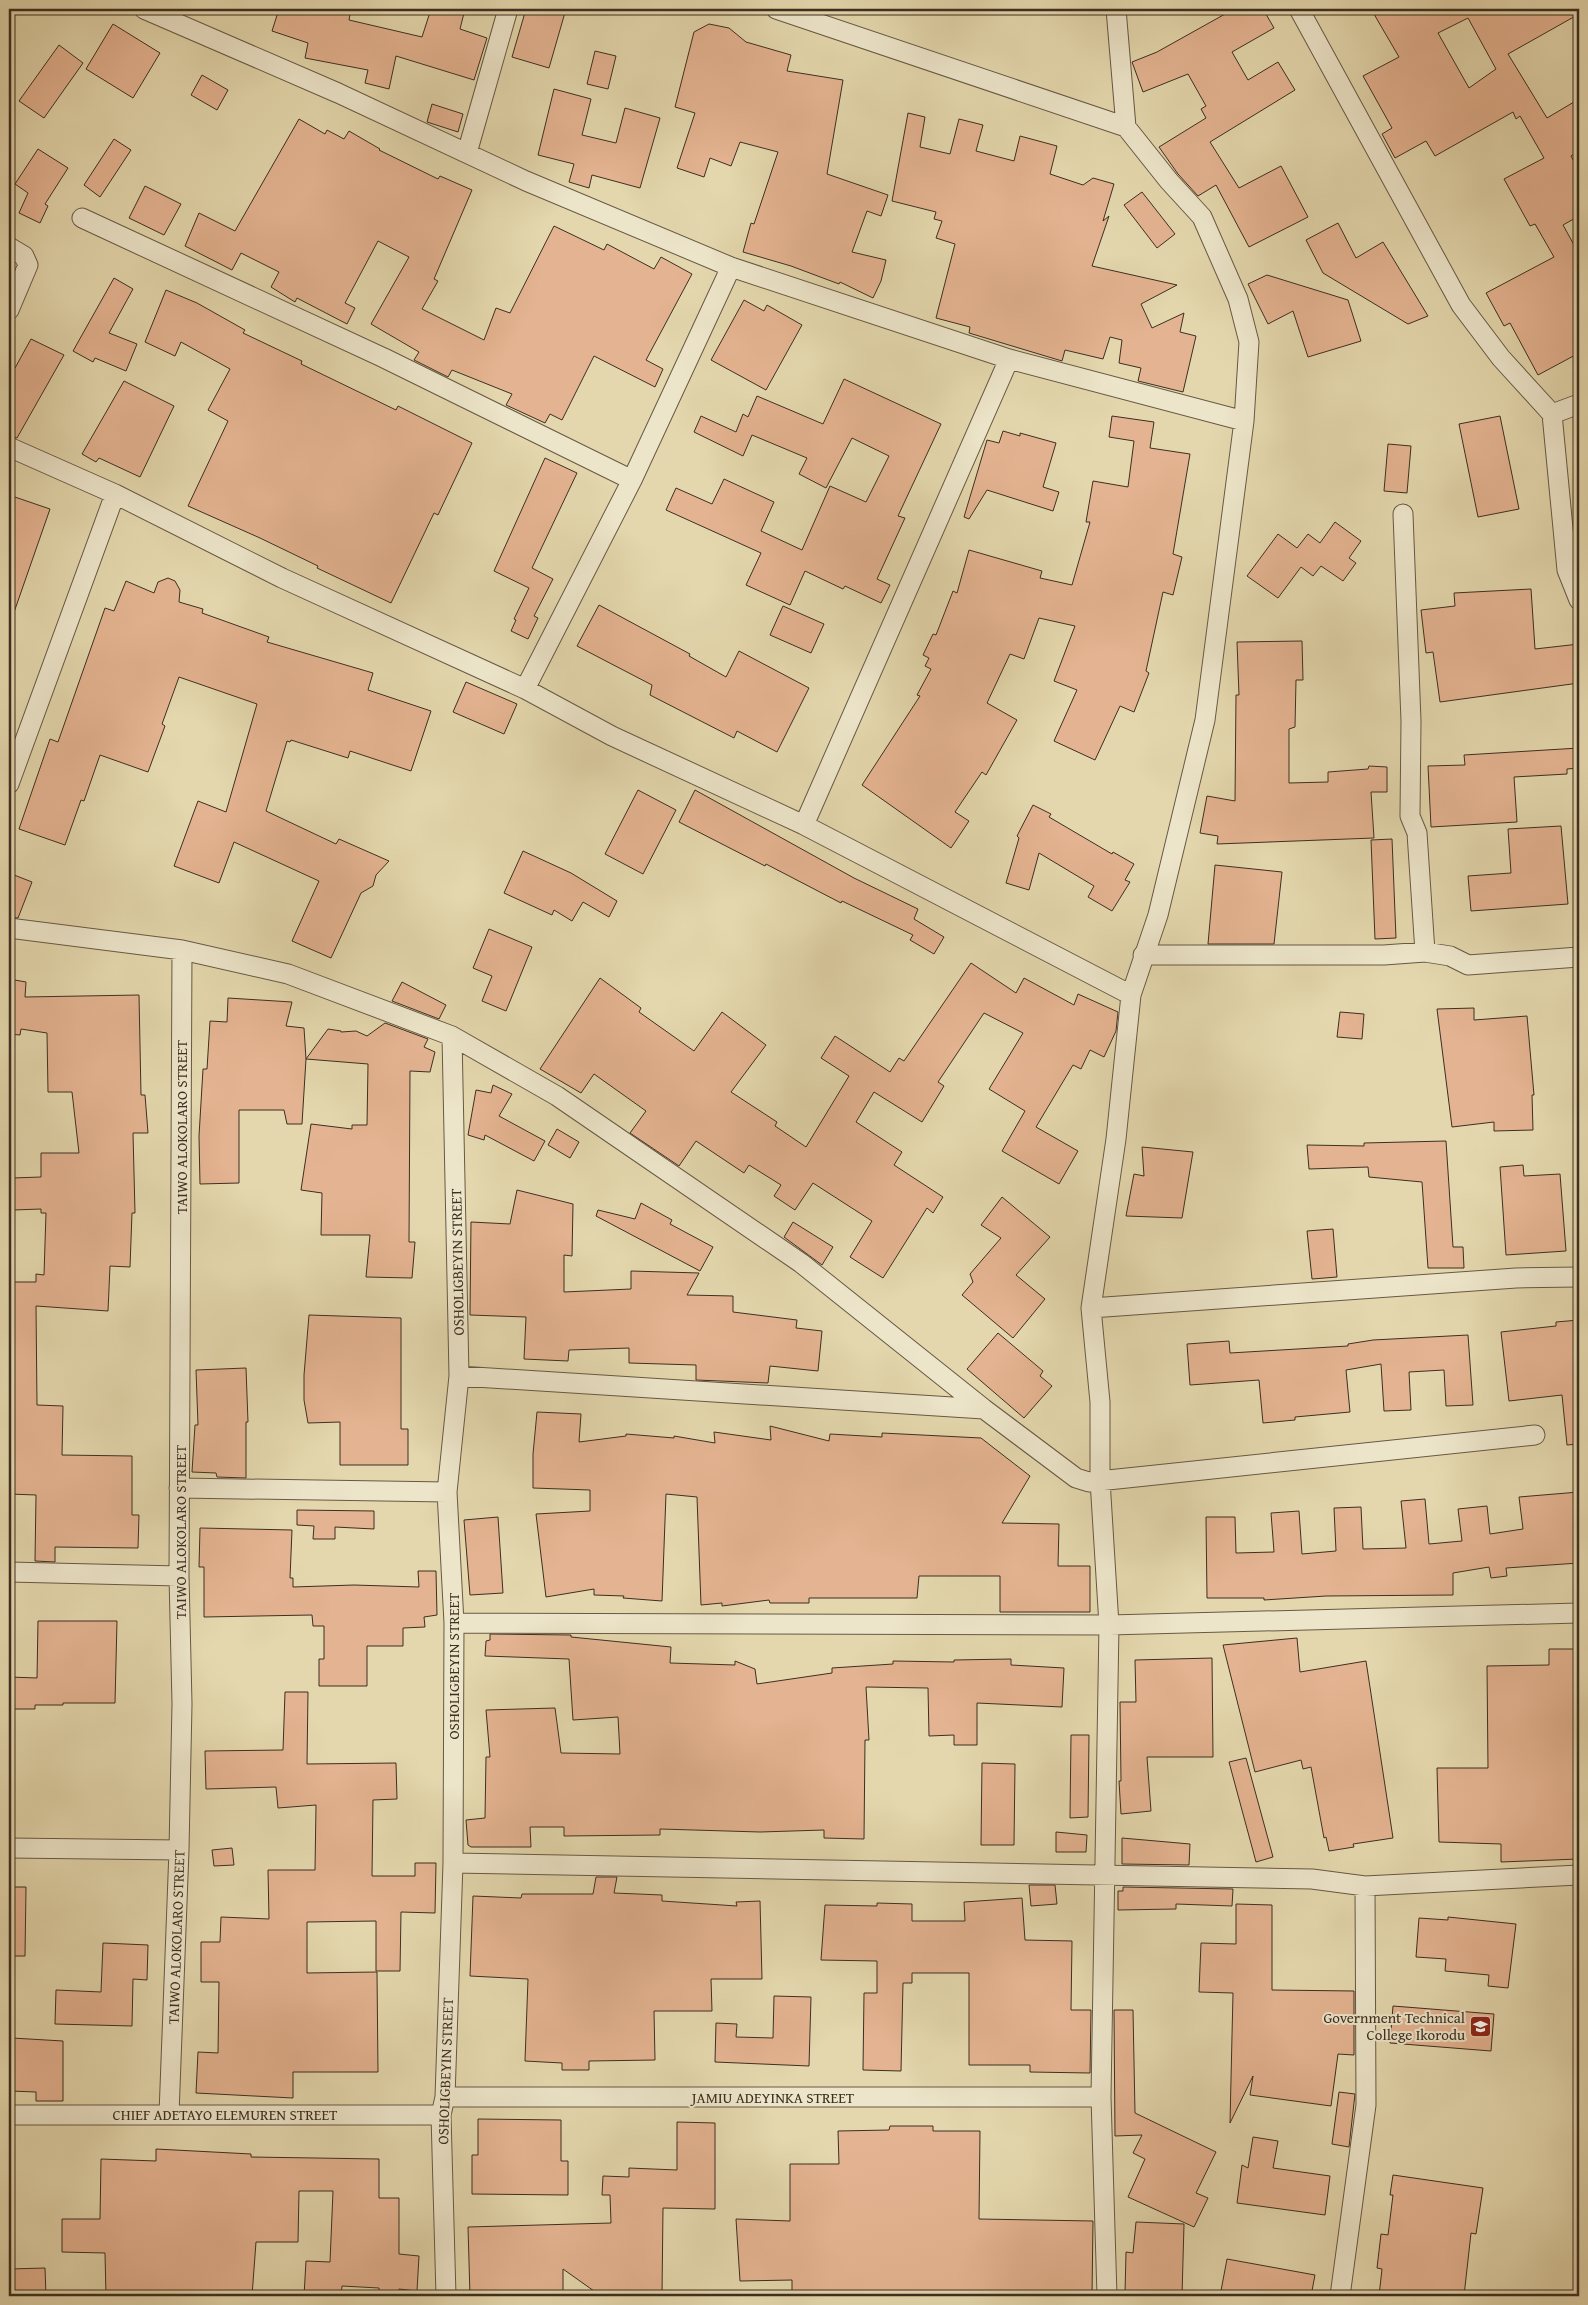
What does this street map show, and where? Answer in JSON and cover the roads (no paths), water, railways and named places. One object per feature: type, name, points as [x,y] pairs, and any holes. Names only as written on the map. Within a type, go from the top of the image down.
[{"type":"street","points":[[144,9],[338,93],[526,181],[731,267],[1009,359],[1244,421]]},
{"type":"street","points":[[467,153],[508,9]]},
{"type":"street","points":[[776,9],[1126,126]]},
{"type":"street","points":[[1107,2296],[1101,2097],[1109,1625],[1100,1480],[1100,1402],[1091,1308],[1116,1139],[1131,995],[1158,915],[1205,720],[1244,421],[1249,342],[1238,300],[1202,217],[1168,180],[1126,126],[1116,9]]},
{"type":"street","points":[[1300,9],[1461,305],[1501,358],[1552,414],[1579,600]]},
{"type":"street","points":[[82,218],[384,358],[632,480]]},
{"type":"street","points":[[9,247],[24,256],[28,265],[9,310]]},
{"type":"street","points":[[525,689],[632,480],[731,267]]},
{"type":"street","points":[[804,825],[1009,359]]},
{"type":"street","points":[[1552,414],[1579,404]]},
{"type":"street","points":[[9,447],[114,494],[282,578],[525,689],[612,736],[804,825],[1131,995]]},
{"type":"street","points":[[9,784],[114,494]]},
{"type":"street","points":[[1403,514],[1411,721],[1410,816],[1417,833],[1425,952]]},
{"type":"street","points":[[9,928],[182,950],[288,974],[452,1036],[557,1096],[801,1263],[984,1409],[1076,1478],[1088,1482],[1535,1435]]},
{"type":"street","name":"TAIWO ALOKOLARO STREET","points":[[169,2114],[180,1850],[182,1704],[179,1576],[182,950]]},
{"type":"street","points":[[1143,955],[1384,956],[1425,952],[1450,956],[1468,965],[1579,957]]},
{"type":"street","name":"OSHOLIGBEYIN STREET","points":[[446,2296],[441,2115],[445,2097],[453,1864],[454,1623],[447,1492],[459,1376],[452,1036]]},
{"type":"street","points":[[1091,1308],[1516,1278],[1579,1277]]},
{"type":"street","points":[[459,1376],[984,1409]]},
{"type":"street","points":[[180,1488],[447,1492]]},
{"type":"street","points":[[9,1572],[179,1576]]},
{"type":"street","points":[[454,1623],[1109,1625],[1579,1612]]},
{"type":"street","points":[[9,1848],[180,1850]]},
{"type":"street","points":[[453,1864],[1312,1879],[1365,1886],[1579,1875]]},
{"type":"street","points":[[1340,2296],[1366,2105],[1365,1886]]},
{"type":"street","name":"JAMIU ADEYINKA STREET","points":[[445,2097],[1101,2097]]},
{"type":"street","name":"CHIEF ADETAYO ELEMUREN STREET","points":[[9,2115],[441,2115]]},
{"type":"place","name":"Government Technical College Ikorodu","points":[[1481,2026]]}]
